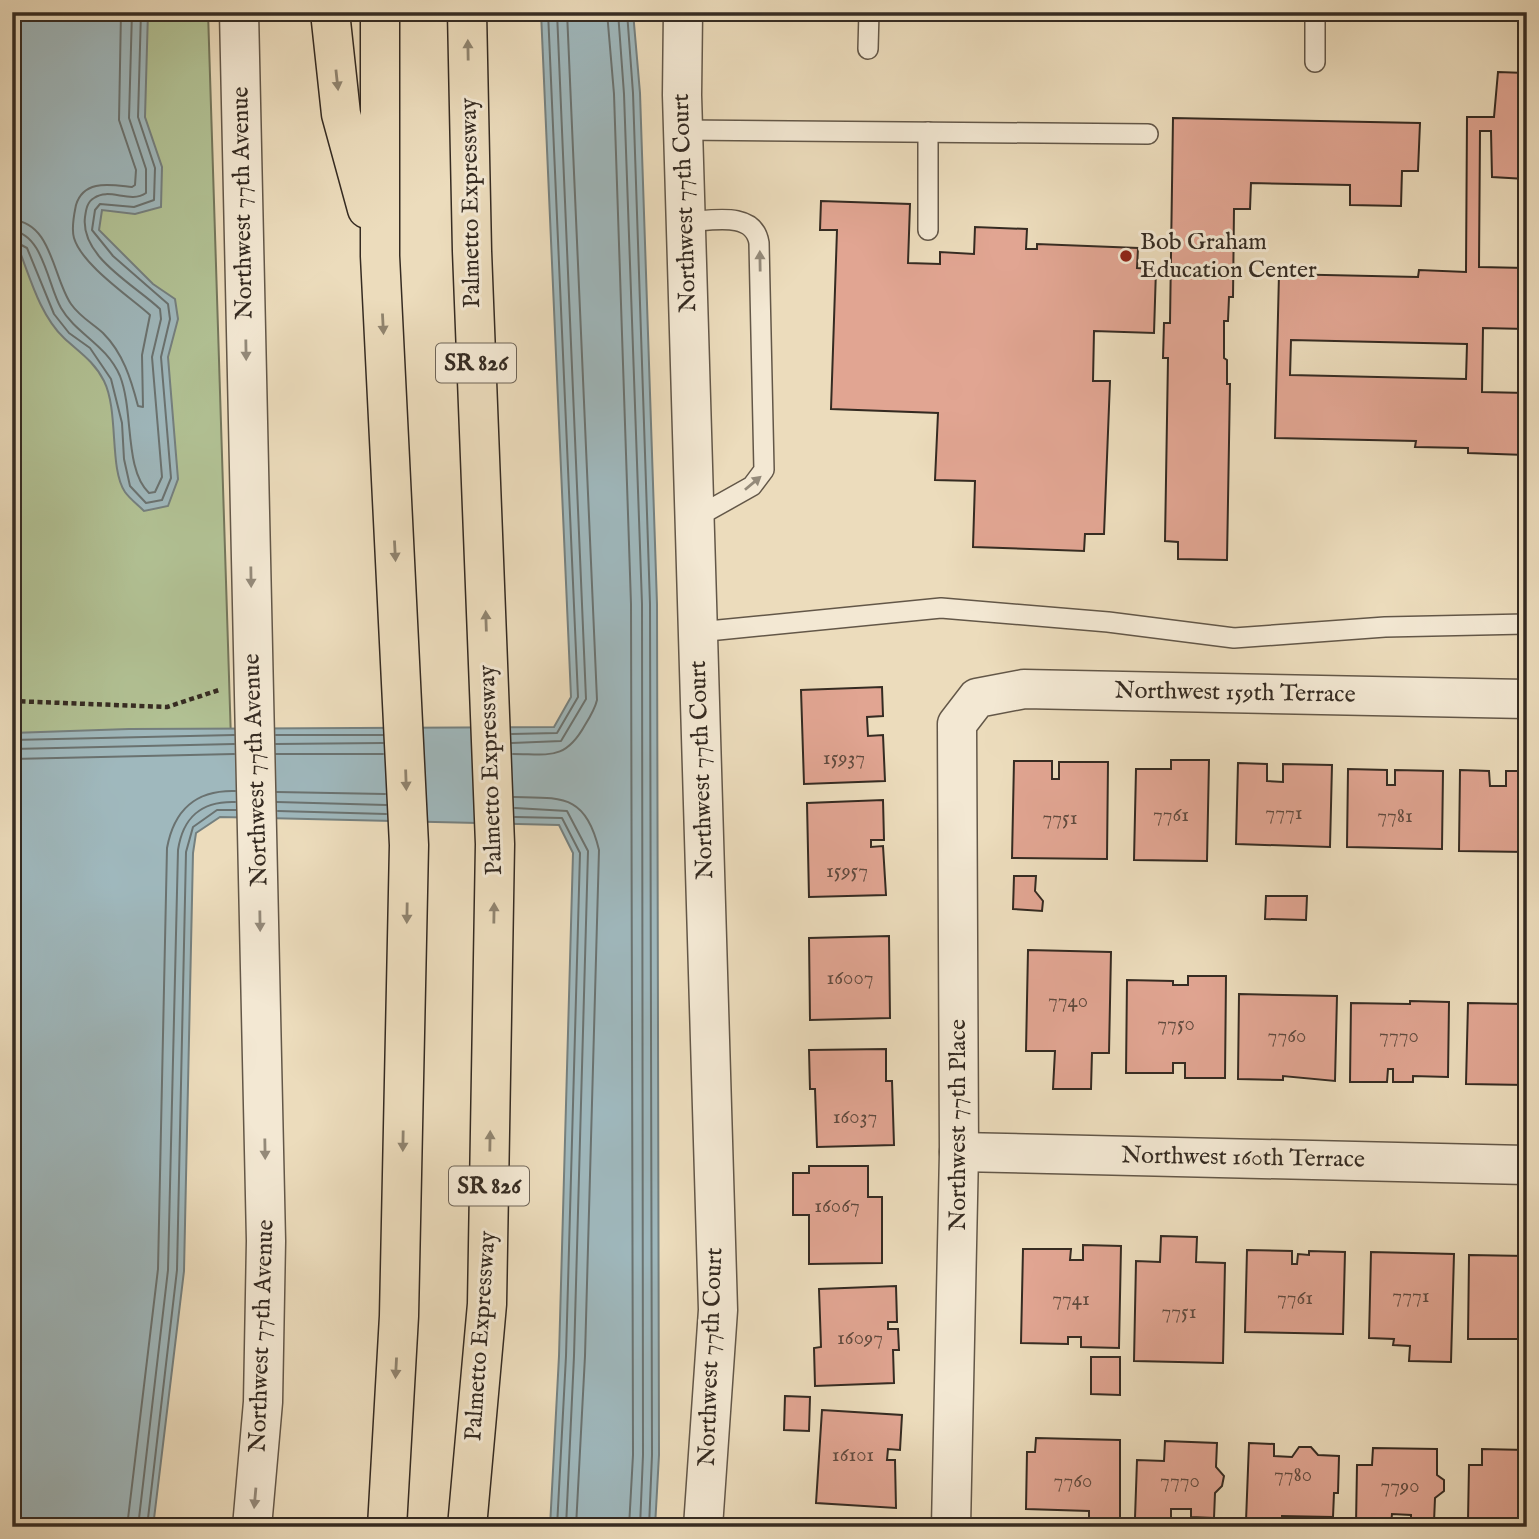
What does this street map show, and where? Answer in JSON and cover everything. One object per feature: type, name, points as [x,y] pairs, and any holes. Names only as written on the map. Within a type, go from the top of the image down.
[{"type":"highway","points":[[330,12],[341,114],[380,256]]},
{"type":"highway","points":[[380,12],[380,256],[409,845],[400,1316],[387,1527]]},
{"type":"highway","name":"Palmetto Expressway","points":[[467,12],[472,251],[495,844],[487,1304],[467,1527]]},
{"type":"street","name":"Northwest 77th Avenue","points":[[239,12],[266,1241],[263,1402],[252,1527]]},
{"type":"street","name":"Northwest 77th Court","points":[[683,12],[683,131],[718,1310],[703,1527]]},
{"type":"street","name":"Northwest 159th Terrace","points":[[957,724],[977,698],[1024,689],[1527,699]]},
{"type":"street","name":"Northwest 77th Place","points":[[951,1527],[959,1152],[957,724]]},
{"type":"street","name":"Northwest 160th Terrace","points":[[959,1152],[1527,1165]]},
{"type":"lane","points":[[868,49],[869,12]]},
{"type":"lane","points":[[1315,12],[1315,62]]},
{"type":"lane","points":[[683,131],[1148,134]]},
{"type":"lane","points":[[928,132],[928,230]]},
{"type":"lane","points":[[686,222],[742,221],[757,233],[759,243],[764,470],[752,486],[695,518]]},
{"type":"lane","points":[[698,632],[941,608],[1108,622],[1234,638],[1385,627],[1527,624]]},
{"type":"path","points":[[12,701],[167,707],[254,696]]},
{"type":"green space","points":[[12,12],[208,12],[231,740],[12,750]]},
{"type":"water","points":[[12,12],[148,12],[145,117],[162,167],[161,207],[135,214],[102,210],[99,230],[153,284],[175,299],[178,319],[168,357],[178,479],[168,506],[144,511],[125,492],[117,469],[109,393],[104,381],[91,362],[64,338],[49,319],[20,252],[12,244]]},
{"type":"water","points":[[541,12],[633,12],[640,93],[657,604],[659,1455],[655,1527],[550,1527],[559,1356],[573,853],[559,825],[220,817],[196,833],[193,853],[184,1271],[153,1527],[12,1527],[12,733],[129,729],[554,727],[571,697]]},
{"type":"building","points":[[1498,72],[1527,73],[1527,179],[1492,177],[1491,131],[1480,131],[1479,267],[1527,268],[1527,329],[1483,328],[1482,392],[1527,393],[1527,455],[1468,453],[1468,448],[1415,447],[1416,441],[1275,438],[1279,274],[1418,277],[1419,270],[1466,272],[1467,117],[1494,117]],"holes":[[[1291,340],[1467,344],[1466,379],[1290,375]]]},
{"type":"building","points":[[1173,118],[1420,123],[1418,171],[1402,171],[1401,206],[1350,205],[1350,185],[1251,183],[1250,209],[1234,209],[1233,297],[1229,297],[1228,321],[1224,321],[1224,358],[1227,360],[1227,384],[1230,384],[1227,560],[1178,559],[1178,542],[1165,541],[1168,358],[1163,358],[1164,323],[1170,323]]},
{"type":"building","points":[[821,201],[910,204],[908,263],[940,264],[940,252],[974,254],[975,227],[1027,229],[1026,249],[1037,249],[1037,244],[1138,248],[1137,268],[1156,269],[1154,333],[1094,331],[1093,381],[1110,381],[1104,534],[1085,534],[1084,551],[973,547],[975,481],[935,480],[938,413],[831,409],[837,230],[820,230]]},
{"type":"building","points":[[882,687],[883,716],[867,717],[868,736],[883,735],[885,781],[804,784],[801,690]]},
{"type":"building","points":[[1171,760],[1209,760],[1207,861],[1134,860],[1136,769],[1171,769]]},
{"type":"building","points":[[1014,761],[1052,761],[1052,779],[1059,779],[1059,762],[1108,762],[1107,859],[1012,858]]},
{"type":"building","points":[[1238,763],[1267,764],[1267,781],[1283,782],[1283,764],[1332,765],[1330,847],[1236,844]]},
{"type":"building","points":[[1348,769],[1387,770],[1387,785],[1395,785],[1395,770],[1443,771],[1442,849],[1347,847]]},
{"type":"building","points":[[1460,770],[1489,771],[1490,786],[1506,786],[1506,771],[1527,771],[1527,852],[1459,851]]},
{"type":"building","points":[[883,800],[884,840],[871,840],[871,847],[883,846],[886,895],[809,897],[807,803]]},
{"type":"building","points":[[1014,876],[1036,876],[1035,891],[1043,901],[1042,911],[1013,909]]},
{"type":"building","points":[[1266,896],[1307,896],[1306,920],[1265,919]]},
{"type":"building","points":[[889,936],[890,1018],[810,1020],[809,938]]},
{"type":"building","points":[[1028,950],[1111,952],[1109,1053],[1092,1053],[1091,1089],[1053,1089],[1055,1051],[1026,1051]]},
{"type":"building","points":[[1188,976],[1226,976],[1225,1078],[1185,1078],[1185,1063],[1173,1063],[1173,1073],[1126,1073],[1127,980],[1173,981],[1173,985],[1188,985]]},
{"type":"building","points":[[1239,994],[1337,996],[1335,1081],[1283,1076],[1283,1080],[1238,1079]]},
{"type":"building","points":[[1410,1001],[1449,1002],[1448,1077],[1413,1076],[1413,1082],[1393,1082],[1393,1069],[1388,1069],[1387,1082],[1350,1082],[1351,1003],[1410,1004]]},
{"type":"building","points":[[1468,1003],[1527,1004],[1527,1085],[1466,1084]]},
{"type":"building","points":[[886,1049],[886,1081],[892,1081],[894,1145],[817,1147],[815,1089],[810,1089],[809,1050]]},
{"type":"building","points":[[809,1166],[868,1166],[868,1197],[882,1197],[882,1263],[809,1264],[809,1215],[793,1215],[793,1173],[809,1173]]},
{"type":"building","points":[[1161,1236],[1197,1237],[1196,1262],[1225,1263],[1223,1363],[1134,1361],[1136,1261],[1160,1262]]},
{"type":"building","points":[[1083,1245],[1121,1246],[1119,1348],[1081,1347],[1081,1337],[1068,1337],[1068,1344],[1021,1343],[1023,1249],[1071,1249],[1070,1260],[1083,1260]]},
{"type":"building","points":[[1247,1250],[1292,1251],[1292,1264],[1297,1264],[1298,1254],[1309,1255],[1309,1251],[1345,1252],[1343,1334],[1245,1332]]},
{"type":"building","points":[[1371,1252],[1454,1254],[1451,1362],[1409,1361],[1410,1346],[1393,1345],[1394,1339],[1369,1338]]},
{"type":"building","points":[[1469,1255],[1527,1256],[1527,1339],[1468,1339]]},
{"type":"building","points":[[896,1286],[897,1322],[888,1322],[888,1329],[898,1329],[899,1350],[893,1350],[894,1383],[815,1386],[814,1348],[821,1347],[819,1289]]},
{"type":"building","points":[[1091,1357],[1120,1357],[1120,1395],[1091,1394]]},
{"type":"building","points":[[785,1396],[810,1397],[809,1431],[784,1430]]},
{"type":"building","points":[[822,1410],[902,1415],[900,1450],[888,1449],[887,1460],[895,1460],[896,1508],[816,1503]]},
{"type":"building","points":[[1036,1438],[1120,1440],[1120,1518],[1089,1518],[1089,1511],[1026,1509],[1027,1452],[1035,1452]]},
{"type":"building","points":[[1165,1441],[1217,1443],[1216,1467],[1224,1476],[1222,1486],[1215,1493],[1214,1518],[1191,1517],[1191,1509],[1171,1509],[1171,1519],[1135,1518],[1137,1460],[1164,1461]]},
{"type":"building","points":[[1249,1443],[1274,1444],[1274,1456],[1292,1457],[1299,1447],[1311,1447],[1318,1455],[1339,1456],[1338,1493],[1334,1493],[1333,1517],[1282,1516],[1282,1523],[1246,1521]]},
{"type":"building","points":[[1373,1448],[1437,1449],[1437,1475],[1444,1480],[1444,1491],[1435,1498],[1434,1522],[1411,1522],[1411,1515],[1392,1514],[1391,1525],[1356,1525],[1357,1465],[1372,1465]]},
{"type":"building","points":[[1482,1449],[1527,1450],[1527,1522],[1468,1521],[1469,1465],[1482,1465]]},
{"type":"place","name":"Bob Graham Education Center","points":[[1126,256]]}]
